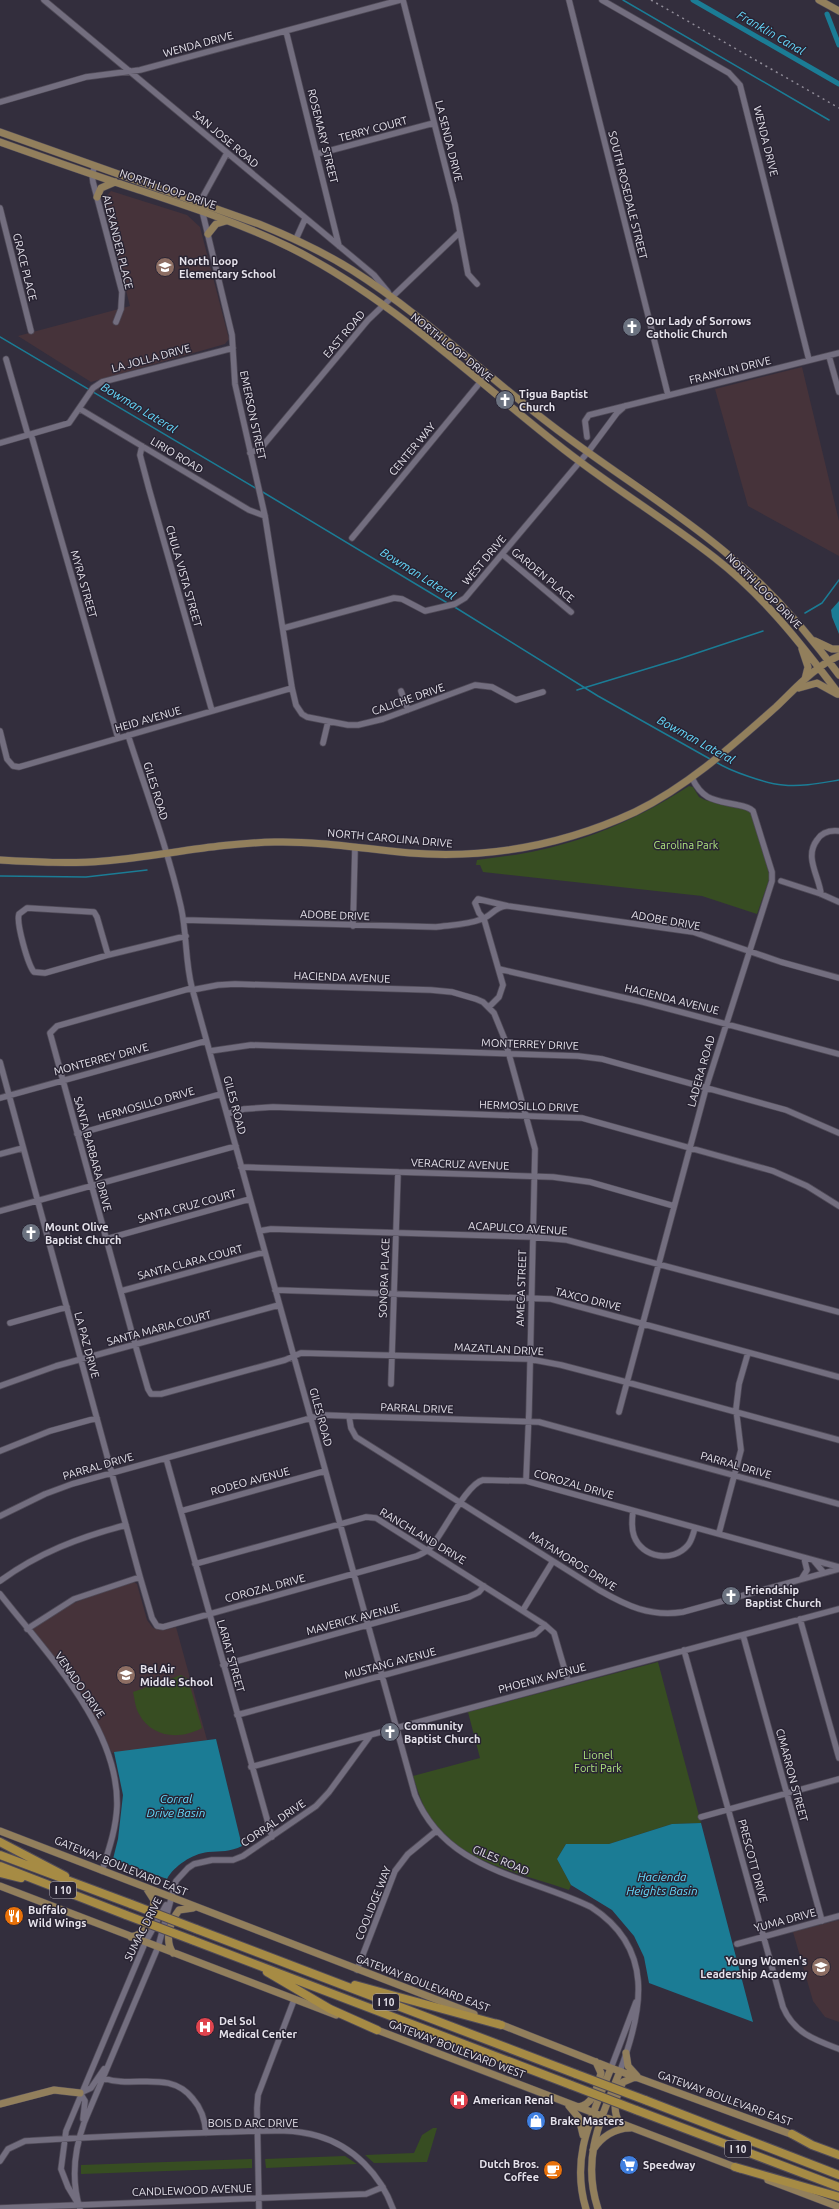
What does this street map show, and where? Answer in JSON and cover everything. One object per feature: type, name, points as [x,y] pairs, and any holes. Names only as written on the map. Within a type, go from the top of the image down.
[{"type":"highway","points":[[0,1842],[53,1868],[81,1886]]},
{"type":"highway","name":"I 10","points":[[0,1855],[839,2175]]},
{"type":"highway","name":"I 10","points":[[0,1866],[839,2187]]},
{"type":"highway","points":[[0,1873],[43,1882]]},
{"type":"highway","points":[[247,1960],[330,2009],[377,2030]]},
{"type":"highway","points":[[315,1974],[501,2025]]},
{"type":"highway","points":[[792,2134],[812,2146],[839,2154]]},
{"type":"highway","points":[[734,2167],[839,2196]]},
{"type":"main road","points":[[819,0],[839,11]]},
{"type":"main road","name":"NORTH LOOP DRIVE","points":[[0,132],[200,202],[296,239],[351,270],[391,297],[588,452],[670,510],[726,553],[751,575],[809,637],[839,675]]},
{"type":"main road","name":"NORTH LOOP DRIVE","points":[[2,144],[227,221],[289,247],[340,276],[431,343],[579,462],[715,558],[743,582],[798,640],[839,695]]},
{"type":"main road","points":[[97,197],[101,188],[115,182]]},
{"type":"main road","points":[[208,234],[216,224],[227,221]]},
{"type":"main road","points":[[743,582],[751,575]]},
{"type":"main road","points":[[809,637],[820,644],[839,649]]},
{"type":"main road","points":[[798,640],[808,667],[804,682]]},
{"type":"main road","name":"NORTH CAROLINA DRIVE","points":[[0,860],[81,862],[273,842],[315,843],[409,853],[457,855],[488,853],[537,845],[583,833],[616,821],[651,804],[705,768],[819,668],[839,656]]},
{"type":"main road","points":[[795,689],[817,683],[839,695]]},
{"type":"main road","name":"GATEWAY BOULEVARD EAST","points":[[0,1831],[637,2078],[792,2134]]},
{"type":"main road","name":"GATEWAY BOULEVARD WEST","points":[[0,1886],[145,1943],[593,2112],[839,2207]]},
{"type":"main road","points":[[130,1937],[143,1933],[148,1927],[154,1900],[146,1888]]},
{"type":"main road","points":[[174,1953],[169,1948],[168,1937],[176,1915],[179,1910],[185,1908],[198,1908]]},
{"type":"main road","points":[[620,2123],[616,2117],[614,2108],[624,2082],[637,2078],[628,2066],[627,2050]]},
{"type":"main road","points":[[578,2107],[586,2105],[592,2099],[601,2073],[596,2062]]},
{"type":"main road","points":[[586,2209],[580,2169],[584,2139],[611,2068]]},
{"type":"main road","points":[[598,2209],[592,2188],[590,2166],[592,2152],[595,2135],[620,2071]]},
{"type":"main road","points":[[0,2104],[54,2090],[80,2093]]},
{"type":"main road","points":[[564,2102],[573,2109],[580,2118],[584,2139]]},
{"type":"main road","points":[[592,2152],[598,2143],[608,2135],[618,2130],[633,2128]]},
{"type":"street","name":"SAN JOSE ROAD","points":[[44,0],[374,275],[391,297]]},
{"type":"street","name":"WENDA DRIVE","points":[[0,102],[86,77],[129,72],[400,0]]},
{"type":"street","name":"LA SENDA DRIVE","points":[[403,0],[456,211],[468,276],[477,284]]},
{"type":"street","name":"SOUTH ROSEDALE STREET","points":[[569,0],[668,395]]},
{"type":"street","name":"WENDA DRIVE","points":[[602,0],[729,73],[740,85],[809,360]]},
{"type":"street","name":"ROSEMARY STREET","points":[[286,31],[339,246]]},
{"type":"street","points":[[111,74],[114,70],[115,60]]},
{"type":"street","name":"TERRY COURT","points":[[317,154],[434,123]]},
{"type":"street","points":[[200,202],[227,153]]},
{"type":"street","points":[[92,174],[95,166]]},
{"type":"street","name":"ALEXANDER PLACE","points":[[92,174],[122,292],[121,309],[116,322]]},
{"type":"street","name":"EMERSON STREET","points":[[200,202],[232,335],[235,384],[262,499],[284,628],[292,688]]},
{"type":"street","name":"GRACE PLACE","points":[[0,208],[31,331]]},
{"type":"street","points":[[296,239],[305,219]]},
{"type":"street","name":"EAST ROAD","points":[[250,453],[261,448],[382,306],[459,233]]},
{"type":"street","name":"LA JOLLA DRIVE","points":[[0,443],[69,423],[93,388],[106,381],[233,348]]},
{"type":"street","name":"FRANKLIN DRIVE","points":[[587,437],[585,424],[588,417],[668,395],[839,353]]},
{"type":"street","points":[[829,356],[839,392]]},
{"type":"street","name":"MYRA STREET","points":[[6,359],[30,435],[118,738]]},
{"type":"street","name":"CENTER WAY","points":[[352,538],[487,374]]},
{"type":"street","points":[[579,462],[617,413],[625,406]]},
{"type":"street","name":"LIRIO ROAD","points":[[80,409],[249,510],[265,516]]},
{"type":"street","name":"CHULA VISTA STREET","points":[[142,446],[140,455],[212,711]]},
{"type":"street","name":"WEST DRIVE","points":[[284,628],[394,598],[402,599],[425,611],[455,604],[465,598],[579,462]]},
{"type":"street","name":"GARDEN PLACE","points":[[502,554],[571,612]]},
{"type":"street","name":"CALICHE DRIVE","points":[[292,688],[299,711],[307,717],[328,722],[358,725],[408,710],[475,685],[492,687],[516,700],[543,692]]},
{"type":"street","name":"HEID AVENUE","points":[[0,731],[10,765],[19,767],[292,688]]},
{"type":"street","points":[[401,691],[408,710]]},
{"type":"street","points":[[323,743],[328,722]]},
{"type":"street","name":"GILES ROAD","points":[[128,735],[184,920],[186,960],[192,989],[382,1675],[395,1728],[415,1795],[426,1818],[436,1831],[453,1848],[477,1862],[579,1901],[607,1918],[622,1934],[632,1954],[638,1974],[639,1994],[627,2050],[620,2071]]},
{"type":"street","name":"LADERA ROAD","points":[[620,1412],[626,1382],[706,1088],[748,951],[773,877],[755,814],[747,807],[709,798],[700,791],[692,778]]},
{"type":"street","points":[[820,894],[811,858],[812,849],[821,835],[831,831],[839,831]]},
{"type":"street","points":[[353,926],[355,847]]},
{"type":"street","points":[[781,881],[839,902]]},
{"type":"street","name":"ADOBE DRIVE","points":[[484,919],[476,909],[475,903],[478,899],[508,906],[686,931],[839,978]]},
{"type":"street","name":"ADOBE DRIVE","points":[[184,920],[353,926],[436,927],[466,924],[484,919],[499,908],[508,906]]},
{"type":"street","points":[[108,955],[97,917],[94,912],[27,908],[19,914],[18,921],[29,962],[32,970],[36,974],[45,973],[108,955],[186,936]]},
{"type":"street","points":[[484,919],[499,969],[503,989],[499,997],[489,1007]]},
{"type":"street","name":"HACIENDA AVENUE","points":[[499,969],[636,1000],[839,1054]]},
{"type":"street","name":"HACIENDA AVENUE","points":[[52,1030],[62,1024],[192,989],[235,984],[431,990],[465,995],[483,1002],[489,1007]]},
{"type":"street","name":"AMECA STREET","points":[[489,1007],[500,1024],[535,1149],[532,1298],[529,1359],[529,1421],[526,1481]]},
{"type":"street","name":"SANTA BARBARA DRIVE","points":[[52,1030],[51,1039],[135,1344],[148,1389],[154,1395]]},
{"type":"street","name":"MONTERREY DRIVE","points":[[0,1098],[206,1041]]},
{"type":"street","name":"MONTERREY DRIVE","points":[[210,1051],[251,1045],[570,1055],[596,1058],[786,1110],[839,1134]]},
{"type":"street","name":"LA PAZ DRIVE","points":[[0,1062],[140,1577],[154,1624],[163,1627]]},
{"type":"street","name":"HERMOSILLO DRIVE","points":[[77,1134],[221,1094]]},
{"type":"street","name":"HERMOSILLO DRIVE","points":[[227,1114],[244,1109],[273,1107],[582,1118],[690,1146],[773,1171],[807,1186],[839,1206]]},
{"type":"street","points":[[0,1211],[236,1146]]},
{"type":"street","points":[[0,1154],[23,1148]]},
{"type":"street","name":"VERACRUZ AVENUE","points":[[242,1167],[535,1176],[580,1180],[674,1206]]},
{"type":"street","name":"SONORA PLACE","points":[[391,1384],[398,1172]]},
{"type":"street","name":"SANTA CRUZ COURT","points":[[106,1239],[250,1199]]},
{"type":"street","name":"ACAPULCO AVENUE","points":[[259,1231],[270,1229],[533,1237],[576,1242],[839,1312]]},
{"type":"street","name":"SANTA CLARA COURT","points":[[121,1291],[265,1252]]},
{"type":"street","name":"TAXCO DRIVE","points":[[275,1290],[558,1300],[839,1377]]},
{"type":"street","name":"SANTA MARIA COURT","points":[[0,1386],[135,1344],[279,1305]]},
{"type":"street","points":[[10,1324],[67,1307]]},
{"type":"street","name":"MAZATLAN DRIVE","points":[[154,1395],[301,1353],[529,1359],[561,1365],[839,1440]]},
{"type":"street","points":[[719,1533],[741,1450],[736,1413],[739,1384],[748,1353]]},
{"type":"street","name":"PARRAL DRIVE","points":[[0,1516],[45,1494],[112,1472],[322,1415],[529,1421],[562,1428],[839,1504]]},
{"type":"street","name":"MATAMOROS DRIVE","points":[[348,1416],[351,1428],[356,1437],[460,1504],[623,1604],[641,1611],[656,1614],[683,1612],[839,1568]]},
{"type":"street","points":[[0,1451],[50,1431],[97,1418]]},
{"type":"street","name":"LARIAT STREET","points":[[166,1458],[251,1767],[272,1837]]},
{"type":"street","name":"RODEO AVENUE","points":[[181,1511],[325,1471]]},
{"type":"street","name":"COROZAL DRIVE","points":[[163,1627],[417,1556],[427,1550],[478,1481],[526,1481],[695,1528],[719,1533],[839,1568]]},
{"type":"street","points":[[633,1511],[632,1530],[636,1541],[647,1552],[657,1556],[670,1556],[684,1549],[691,1540],[695,1528]]},
{"type":"street","name":"RANCHLAND DRIVE","points":[[195,1564],[366,1517],[376,1518],[545,1625],[554,1633],[568,1681]]},
{"type":"street","points":[[0,1581],[20,1567],[60,1546],[126,1525]]},
{"type":"street","points":[[801,1579],[807,1570],[804,1558]]},
{"type":"street","points":[[813,1560],[820,1565],[824,1573]]},
{"type":"street","points":[[523,1610],[553,1561]]},
{"type":"street","points":[[26,1629],[74,1599],[140,1577]]},
{"type":"street","name":"MAVERICK AVENUE","points":[[223,1665],[475,1595],[484,1586]]},
{"type":"street","name":"VENADO DRIVE","points":[[0,1594],[86,1708],[99,1731],[109,1754],[115,1779],[117,1805],[114,1831],[102,1871]]},
{"type":"street","name":"PHOENIX AVENUE","points":[[251,1767],[839,1608]]},
{"type":"street","points":[[800,1619],[839,1758]]},
{"type":"street","name":"MUSTANG AVENUE","points":[[237,1715],[535,1634],[545,1625]]},
{"type":"street","name":"CIMARRON STREET","points":[[743,1635],[822,1921]]},
{"type":"street","name":"PRESCOTT DRIVE","points":[[684,1650],[783,2007],[790,2020],[805,2035],[839,2049]]},
{"type":"street","name":"CORRAL DRIVE","points":[[171,1897],[176,1881],[188,1868],[204,1861],[238,1859],[272,1837],[324,1799],[364,1742],[371,1735]]},
{"type":"street","points":[[701,1817],[839,1779]]},
{"type":"street","name":"COOLIDGE WAY","points":[[357,1970],[395,1872],[414,1848],[436,1831]]},
{"type":"street","name":"SUMAC DRIVE","points":[[79,2206],[62,2176],[61,2162],[64,2139],[80,2093],[145,1943],[171,1897]]},
{"type":"street","name":"SUMAC DRIVE","points":[[79,2206],[74,2174],[78,2138],[158,1947],[171,1897]]},
{"type":"street","name":"YUMA DRIVE","points":[[737,1944],[839,1916]]},
{"type":"street","points":[[259,2209],[257,2108],[261,2086],[294,2000]]},
{"type":"street","name":"GILES ROAD","points":[[611,2068],[621,2044],[633,2022]]},
{"type":"street","points":[[621,2044],[627,2050]]},
{"type":"street","points":[[81,2130],[85,2102],[80,2093],[91,2088],[114,2053]]},
{"type":"street","points":[[103,2078],[114,2082],[158,2081],[179,2087],[197,2103],[204,2117],[206,2133]]},
{"type":"street","name":"BOIS D ARC DRIVE","points":[[0,2161],[8,2149],[16,2144],[25,2142],[78,2138],[206,2133],[294,2132],[327,2140],[357,2157],[369,2168],[383,2187],[393,2209]]},
{"type":"street","name":"CANDLEWOOD AVENUE","points":[[0,2208],[366,2194],[383,2187]]},
{"type":"shaded area","name":"North Loop Elementary School","points":[[111,191],[187,215],[200,227],[229,339],[225,344],[91,382],[18,336],[130,306],[103,200]]},
{"type":"shaded area","points":[[802,367],[839,521],[839,556],[748,506],[715,389]]},
{"type":"shaded area","name":"Bel Air Middle School","points":[[134,1582],[137,1584],[147,1620],[153,1628],[162,1630],[176,1627],[207,1740],[112,1753],[96,1719],[30,1629],[72,1604],[100,1592]]},
{"type":"shaded area","name":"Young Women's Leadership Academy","points":[[839,1920],[839,2022],[825,2017],[813,2001],[793,1932]]},
{"type":"green space","name":"Carolina Park","points":[[689,786],[693,787],[699,797],[705,800],[751,811],[770,877],[757,914],[702,896],[483,872],[480,865],[476,865],[477,860],[532,852],[580,839],[618,825],[654,807]]},
{"type":"green space","name":"Lionel Forti Park","points":[[658,1662],[701,1823],[672,1824],[609,1844],[566,1844],[557,1859],[571,1885],[569,1890],[518,1874],[484,1861],[454,1843],[435,1825],[424,1805],[413,1776],[480,1758],[468,1712]]},
{"type":"green space","points":[[181,1675],[188,1679],[202,1728],[194,1732],[176,1735],[159,1732],[151,1728],[139,1714],[133,1692]]},
{"type":"green space","points":[[433,2128],[437,2128],[427,2162],[374,2163],[365,2155],[414,2153],[422,2135]]},
{"type":"green space","points":[[345,2156],[357,2164],[266,2168],[265,2159]]},
{"type":"green space","points":[[252,2159],[252,2168],[81,2174],[81,2165]]},
{"type":"water","points":[[839,601],[839,634],[832,617],[831,610]]},
{"type":"water","name":"Corral Drive Basin","points":[[216,1739],[242,1846],[229,1850],[196,1855],[179,1865],[167,1879],[113,1859],[118,1839],[123,1795],[114,1752]]},
{"type":"water","name":"Hacienda Heights Basin","points":[[701,1823],[753,2022],[649,1983],[644,1957],[634,1936],[612,1910],[571,1885],[557,1859],[566,1844],[609,1844],[672,1824]]},
{"type":"waterway","points":[[623,0],[829,120]]},
{"type":"waterway","name":"Franklin Canal","points":[[693,0],[839,84]]},
{"type":"waterway","points":[[827,14],[839,45]]},
{"type":"waterway","name":"Bowman Lateral","points":[[0,337],[257,489]]},
{"type":"waterway","name":"Bowman Lateral","points":[[261,491],[449,604]]},
{"type":"waterway","points":[[805,613],[822,603],[839,580]]},
{"type":"waterway","name":"Bowman Lateral","points":[[453,606],[598,696],[710,759]]},
{"type":"waterway","points":[[577,690],[679,659],[763,631]]},
{"type":"waterway","name":"Bowman Lateral","points":[[716,762],[722,766],[758,780],[776,784],[804,785],[839,780]]},
{"type":"waterway","points":[[0,876],[86,877],[147,870]]},
{"type":"railway","points":[[651,0],[839,108]]},
{"type":"place","name":"North Loop Elementary School","points":[[165,267]]},
{"type":"place","name":"Our Lady of Sorrows Catholic Church","points":[[632,327]]},
{"type":"place","name":"Tigua Baptist Church","points":[[505,400]]},
{"type":"place","name":"Mount Olive Baptist Church","points":[[31,1233]]},
{"type":"place","name":"Friendship Baptist Church","points":[[731,1596]]},
{"type":"place","name":"Bel Air Middle School","points":[[126,1675]]},
{"type":"place","name":"Community Baptist Church","points":[[390,1732]]},
{"type":"place","name":"Buffalo Wild Wings","points":[[14,1916]]},
{"type":"place","name":"Young Women's Leadership Academy","points":[[821,1967]]},
{"type":"place","name":"Del Sol Medical Center","points":[[205,2027]]},
{"type":"place","name":"American Renal","points":[[459,2100]]},
{"type":"place","name":"Brake Masters","points":[[536,2121]]},
{"type":"place","name":"Speedway","points":[[629,2165]]},
{"type":"place","name":"Dutch Bros. Coffee","points":[[553,2170]]}]
